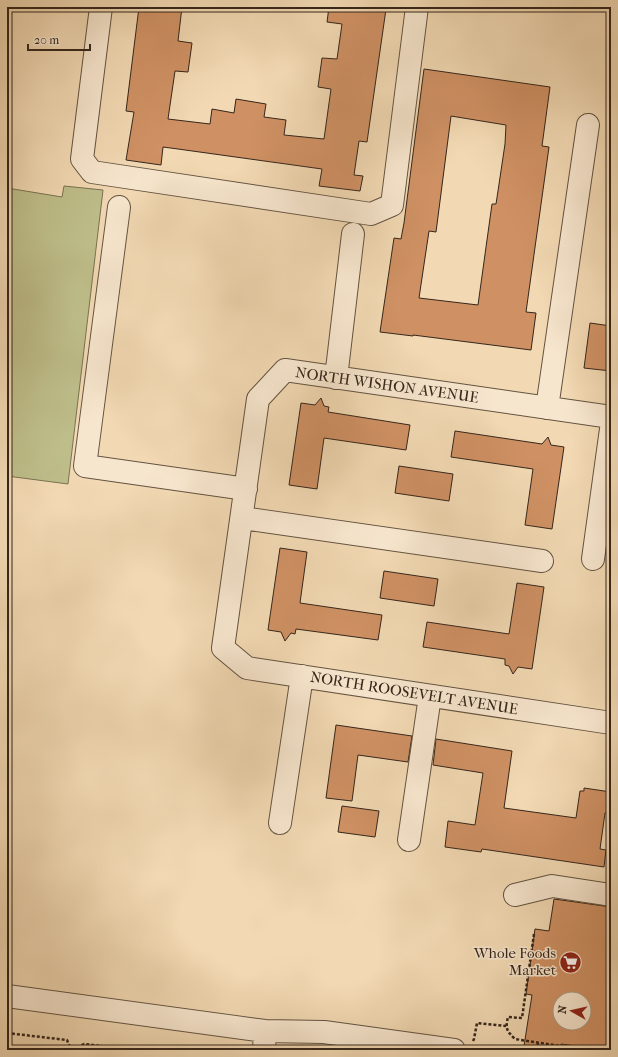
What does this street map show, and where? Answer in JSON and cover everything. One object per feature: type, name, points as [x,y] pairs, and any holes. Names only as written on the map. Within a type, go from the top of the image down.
[{"type":"street","points":[[101,7],[82,159],[92,172],[371,214],[392,205],[417,7]]},
{"type":"street","points":[[547,408],[588,125]]},
{"type":"street","points":[[119,207],[85,466],[246,489]]},
{"type":"street","points":[[336,378],[353,234]]},
{"type":"street","name":"NORTH WISHON AVENUE","points":[[224,648],[258,400],[285,370],[611,417]]},
{"type":"street","points":[[593,559],[611,429]]},
{"type":"street","points":[[242,518],[542,560]]},
{"type":"street","name":"NORTH ROOSEVELT AVENUE","points":[[224,648],[247,668],[611,724]]},
{"type":"street","points":[[280,823],[302,676]]},
{"type":"street","points":[[409,840],[430,696]]},
{"type":"street","points":[[515,895],[552,886],[611,895]]},
{"type":"street","points":[[7,996],[264,1040],[324,1032],[463,1046]]},
{"type":"path","points":[[534,934],[522,1018],[508,1017],[506,1026],[508,1033],[515,1039],[587,1050]]},
{"type":"path","points":[[463,1046],[474,1040],[477,1023],[506,1026]]},
{"type":"path","points":[[7,1033],[67,1040],[70,1047],[78,1047],[84,1044],[135,1050]]},
{"type":"path","points":[[537,1050],[538,1043]]},
{"type":"green space","points":[[64,186],[103,190],[68,484],[7,476],[7,188],[62,197]]},
{"type":"building","points":[[139,7],[182,7],[178,41],[192,43],[188,72],[175,71],[168,119],[210,124],[212,109],[234,113],[236,99],[266,104],[264,117],[286,120],[284,135],[324,139],[331,89],[318,87],[322,58],[337,59],[342,24],[327,22],[329,7],[381,7],[386,9],[367,142],[359,141],[354,175],[363,176],[360,191],[319,186],[322,169],[163,147],[161,165],[126,160],[134,112],[126,111]]},
{"type":"building","points":[[424,69],[550,87],[542,146],[549,147],[526,312],[536,313],[531,350],[380,332],[394,238],[401,239]],"holes":[[[451,116],[506,125],[505,144],[496,204],[492,204],[478,305],[419,298],[429,231],[436,232]]]},
{"type":"building","points":[[590,323],[611,326],[611,371],[584,368]]},
{"type":"building","points":[[321,398],[324,406],[329,407],[328,412],[410,425],[406,450],[324,438],[317,489],[289,485],[301,403],[315,405]]},
{"type":"building","points":[[455,431],[542,444],[548,437],[551,445],[564,447],[552,529],[525,525],[533,469],[451,457]]},
{"type":"building","points":[[399,466],[453,474],[449,501],[395,493]]},
{"type":"building","points":[[280,548],[307,552],[300,603],[382,615],[378,640],[296,629],[295,634],[291,633],[285,641],[281,632],[268,630]]},
{"type":"building","points":[[384,571],[438,579],[434,606],[380,598]]},
{"type":"building","points":[[517,583],[544,587],[532,669],[518,667],[513,674],[509,666],[505,665],[505,659],[423,647],[427,622],[509,634]]},
{"type":"building","points":[[336,725],[412,736],[408,762],[358,755],[352,801],[326,798]]},
{"type":"building","points":[[436,739],[512,751],[504,808],[576,818],[580,791],[584,791],[584,788],[611,792],[611,814],[605,813],[600,849],[606,850],[604,867],[482,849],[481,852],[445,847],[448,821],[475,825],[483,773],[433,765]]},
{"type":"building","points":[[342,806],[379,811],[375,837],[338,832]]},
{"type":"building","name":"Whole Foods Market","points":[[554,899],[611,907],[611,1050],[561,1044],[560,1050],[524,1046],[532,995],[526,994],[535,929],[549,931]]},
{"type":"place","name":"Whole Foods Market","points":[[571,962]]}]
